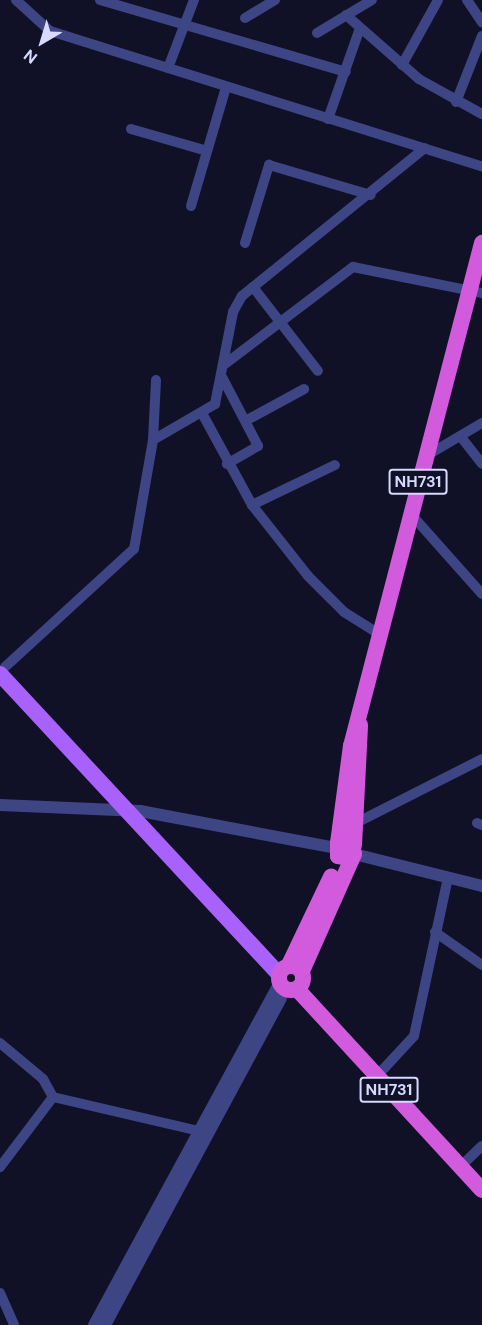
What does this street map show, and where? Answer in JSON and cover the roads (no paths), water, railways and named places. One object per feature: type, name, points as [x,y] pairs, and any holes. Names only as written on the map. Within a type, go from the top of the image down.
[{"type":"highway","name":"NH731","points":[[345,851],[351,746],[360,721],[379,634],[424,458],[476,292],[482,243]]},
{"type":"highway","name":"NH731","points":[[360,721],[356,823],[289,979],[482,1190]]},
{"type":"main road","points":[[2,668],[135,812],[147,829],[289,979]]},
{"type":"street","points":[[16,0],[50,31],[482,166]]},
{"type":"street","points":[[100,0],[346,72]]},
{"type":"street","points":[[168,68],[194,0]]},
{"type":"street","points":[[245,18],[275,0]]},
{"type":"street","points":[[317,33],[372,0]]},
{"type":"street","points":[[402,65],[438,0]]},
{"type":"street","points":[[467,0],[482,22]]},
{"type":"street","points":[[346,15],[402,65],[456,102],[482,114]]},
{"type":"street","points":[[328,119],[360,28]]},
{"type":"street","points":[[456,102],[482,36]]},
{"type":"street","points":[[191,206],[226,87]]},
{"type":"street","points":[[131,129],[207,151]]},
{"type":"street","points":[[153,440],[203,416],[215,404],[225,364],[235,305],[253,287],[371,195],[425,148]]},
{"type":"street","points":[[245,243],[269,165],[371,195]]},
{"type":"street","points":[[225,364],[353,267],[476,292]]},
{"type":"street","points":[[253,287],[318,371]]},
{"type":"street","points":[[222,377],[247,420],[258,446],[227,464]]},
{"type":"street","points":[[2,668],[134,549],[153,440],[156,380]]},
{"type":"street","points":[[247,420],[304,389]]},
{"type":"street","points":[[203,416],[227,464],[252,506],[327,597],[379,634]]},
{"type":"street","points":[[424,458],[482,423]]},
{"type":"street","points":[[461,437],[482,464]]},
{"type":"street","points":[[252,506],[335,465]]},
{"type":"street","points":[[410,512],[482,594]]},
{"type":"street","points":[[356,823],[482,759]]},
{"type":"street","points":[[0,805],[135,812],[345,851],[482,886]]},
{"type":"street","points":[[377,1076],[414,1036],[448,878]]},
{"type":"street","points":[[435,932],[482,966]]},
{"type":"street","points":[[94,1325],[199,1131],[289,979]]},
{"type":"street","points":[[105,1325],[289,979]]},
{"type":"street","points":[[0,1043],[43,1079],[53,1097],[199,1131]]},
{"type":"street","points":[[0,1167],[53,1097]]},
{"type":"street","points":[[460,1167],[482,1146]]},
{"type":"street","points":[[0,1293],[14,1325]]}]
